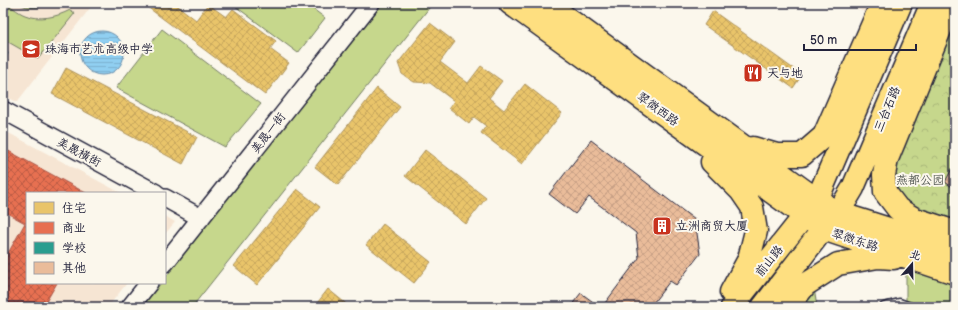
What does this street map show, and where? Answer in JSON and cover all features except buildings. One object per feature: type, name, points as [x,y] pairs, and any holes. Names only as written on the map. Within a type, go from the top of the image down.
[{"type":"main road","name":"翠微西路","points":[[510,3],[664,114],[811,208]]},
{"type":"main road","name":"翠微西路","points":[[546,3],[739,143],[811,208]]},
{"type":"main road","points":[[739,143],[777,155],[802,155],[824,136],[882,3]]},
{"type":"main road","points":[[811,208],[901,3]]},
{"type":"main road","name":"三台石路","points":[[823,229],[838,213],[853,188],[932,3]]},
{"type":"main road","points":[[951,3],[887,159],[885,167],[885,192],[898,209],[915,219],[955,232]]},
{"type":"main road","points":[[664,114],[741,191],[752,207],[756,232],[749,259],[723,307]]},
{"type":"main road","name":"翠微东路","points":[[811,208],[838,213],[955,250]]},
{"type":"main road","name":"翠微东路","points":[[811,208],[823,229],[955,273]]},
{"type":"main road","name":"前山路","points":[[732,307],[811,208]]},
{"type":"main road","name":"前山路","points":[[764,307],[823,229]]},
{"type":"main road","points":[[788,307],[805,285],[838,264],[878,257],[916,260]]},
{"type":"street","name":"美晟一街","points":[[166,262],[371,3]]},
{"type":"street","name":"美晟橫街","points":[[3,110],[154,192]]},
{"type":"street","points":[[166,199],[201,218]]},
{"type":"street","points":[[130,307],[148,284]]},
{"type":"lane","points":[[884,307],[899,303],[910,307]]},
{"type":"shaded area","name":"珠海市艺术高级中学","points":[[3,3],[94,3],[17,102],[3,95]]},
{"type":"shaded area","points":[[843,3],[871,3],[867,13]]},
{"type":"shaded area","points":[[3,130],[119,192],[26,192],[26,284],[126,284],[108,307],[3,307]]},
{"type":"shaded area","points":[[166,217],[175,222],[166,233]]},
{"type":"green space","points":[[3,3],[9,5],[22,14],[36,18],[59,15],[70,10],[75,13],[38,59],[3,39]]},
{"type":"green space","points":[[18,3],[52,3],[35,8],[26,7]]},
{"type":"green space","points":[[231,3],[305,3],[325,18],[298,53]]},
{"type":"green space","points":[[381,3],[433,3],[192,307],[142,307],[160,284],[166,284],[166,277]]},
{"type":"green space","name":"燕都公园","points":[[955,3],[955,232],[915,219],[885,175]]},
{"type":"green space","points":[[162,29],[261,104],[225,147],[116,88]]},
{"type":"green space","points":[[906,263],[955,279],[955,307],[906,307]]},
{"type":"green space","points":[[814,288],[817,307],[799,307]]},
{"type":"water","points":[[98,31],[106,31],[111,32],[118,37],[123,44],[123,62],[118,69],[111,74],[98,75],[90,72],[83,65],[80,57],[80,49],[83,41],[90,34]]},
{"type":"place","name":"珠海市艺术高级中学","points":[[31,49]]},
{"type":"place","name":"天与地","points":[[753,73]]},
{"type":"place","name":"立洲商贸大厦","points":[[662,226]]}]
